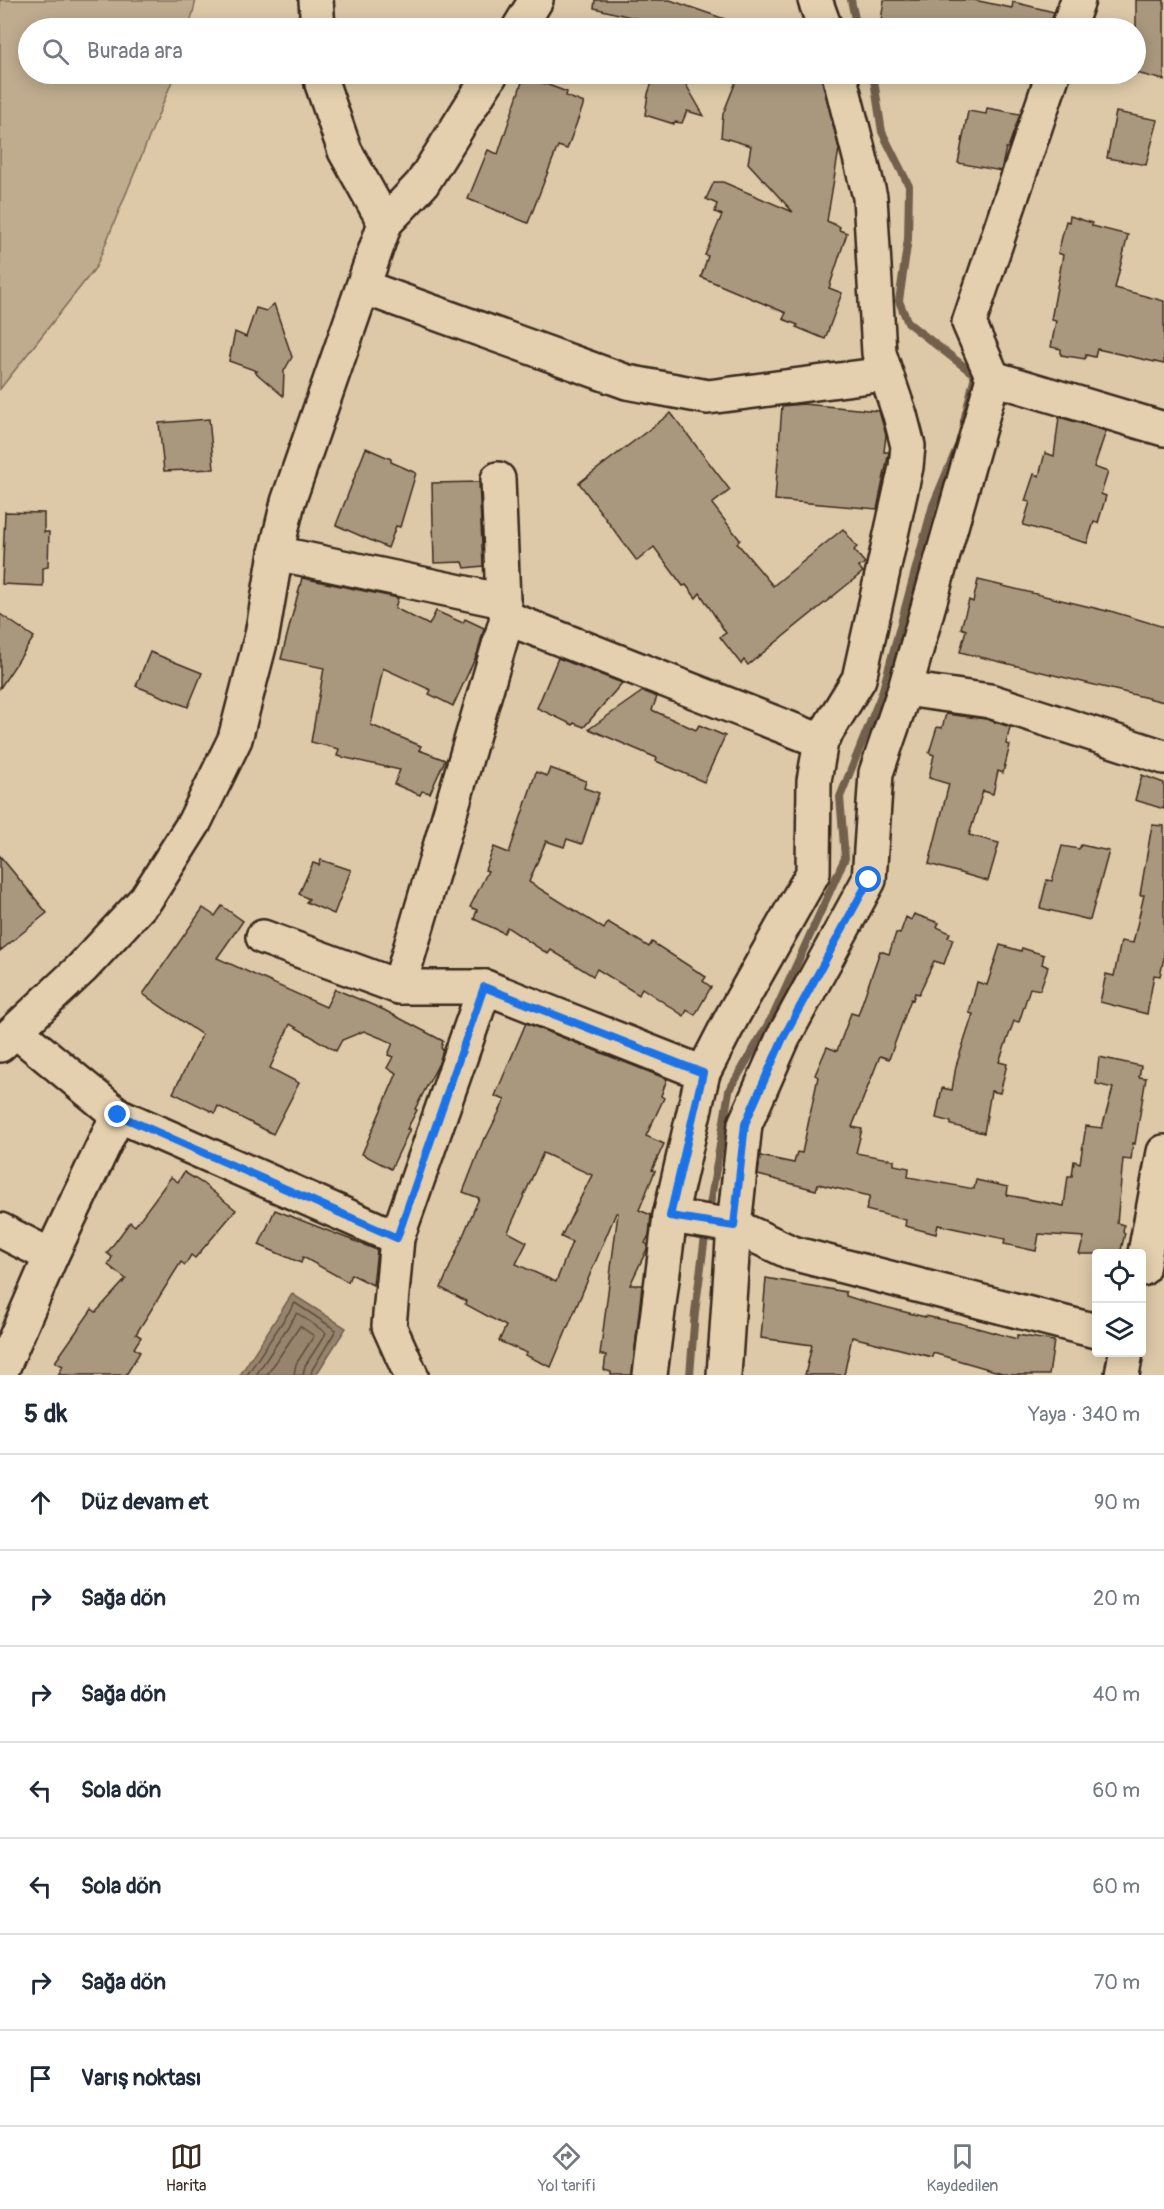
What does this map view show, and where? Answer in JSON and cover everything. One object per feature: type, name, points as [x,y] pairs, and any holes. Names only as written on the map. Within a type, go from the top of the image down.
[{"type":"street","points":[[316,0],[317,18]]},
{"type":"street","points":[[525,18],[537,0]]},
{"type":"street","points":[[815,0],[821,18]]},
{"type":"street","points":[[1072,18],[1078,0]]},
{"type":"street","points":[[322,84],[345,151],[385,223]]},
{"type":"street","points":[[397,1238],[118,1115],[8,1038],[82,968],[146,898],[195,824],[235,739],[262,635],[276,553],[288,502],[385,223],[422,184],[485,84]]},
{"type":"street","points":[[650,1375],[670,1216],[703,1073],[813,873],[814,781],[821,741],[859,679],[906,467],[908,446],[879,353],[870,197],[842,84]]},
{"type":"street","points":[[724,1375],[734,1226],[745,1124],[783,1038],[869,880],[876,773],[905,689],[993,378],[969,323],[1050,84]]},
{"type":"street","points":[[363,287],[627,382],[708,397],[885,374]]},
{"type":"street","points":[[993,378],[1164,429]]},
{"type":"street","points":[[399,987],[505,609],[498,479]]},
{"type":"street","points":[[276,553],[505,609],[821,741]]},
{"type":"street","points":[[905,689],[990,701],[1164,757]]},
{"type":"street","points":[[262,937],[399,987],[484,987],[703,1073]]},
{"type":"street","points":[[411,1375],[389,1326],[397,1238],[484,987]]},
{"type":"street","points":[[0,1374],[51,1256],[118,1115]]},
{"type":"street","points":[[1146,1249],[1164,1152]]},
{"type":"street","points":[[670,1216],[734,1226],[792,1253],[1092,1330]]},
{"type":"street","points":[[0,1230],[51,1256]]},
{"type":"street","points":[[1122,1375],[1125,1357]]},
{"type":"shaded area","points":[[0,0],[196,0],[192,18],[18,18],[18,84],[171,84],[96,267],[0,389]]},
{"type":"water","points":[[292,1294],[346,1328],[316,1375],[240,1375]]},
{"type":"building","points":[[595,0],[670,0],[722,18],[634,18],[594,8]]},
{"type":"building","points":[[884,0],[974,0],[1012,8],[1013,2],[1054,12],[1052,18],[881,18]]},
{"type":"building","points":[[1136,0],[1164,0],[1164,80],[1146,76],[1146,18],[1136,18]]},
{"type":"building","points":[[521,84],[546,84],[567,92],[566,96],[584,103],[567,149],[558,146],[528,223],[468,199],[488,150],[498,154]]},
{"type":"building","points":[[651,84],[686,84],[704,116],[687,111],[682,123],[675,122],[674,124],[645,115]]},
{"type":"building","points":[[735,84],[823,84],[839,149],[827,221],[847,233],[829,288],[842,293],[825,339],[783,319],[786,313],[701,277],[708,256],[705,255],[722,215],[715,212],[717,204],[706,199],[714,182],[723,182],[793,212],[748,163],[751,146],[721,137],[723,114]]},
{"type":"building","points":[[987,108],[1020,114],[1008,148],[1006,148],[1001,171],[958,163],[968,111],[986,114]]},
{"type":"building","points":[[1116,112],[1158,120],[1146,165],[1107,158]]},
{"type":"building","points":[[1070,216],[1092,223],[1092,226],[1128,235],[1115,288],[1164,301],[1164,364],[1097,349],[1095,357],[1086,355],[1085,359],[1061,355],[1061,349],[1051,347],[1056,321],[1051,320],[1063,255],[1058,253],[1066,221],[1069,222]]},
{"type":"building","points":[[274,304],[292,357],[284,371],[283,396],[255,372],[257,371],[229,361],[235,332],[246,337],[256,308],[266,311]]},
{"type":"building","points":[[803,404],[879,411],[886,435],[884,452],[889,452],[877,509],[775,500],[782,406]]},
{"type":"building","points":[[671,413],[730,490],[712,504],[740,540],[737,543],[773,586],[843,529],[857,547],[854,550],[865,563],[859,567],[863,572],[748,665],[744,660],[741,664],[720,637],[726,633],[700,593],[696,598],[686,585],[683,586],[654,547],[637,561],[579,483]]},
{"type":"building","points":[[1059,417],[1106,431],[1094,467],[1108,472],[1101,494],[1106,496],[1098,523],[1094,522],[1087,543],[1023,525],[1030,502],[1025,501],[1034,474],[1039,476],[1045,453],[1054,456]]},
{"type":"building","points":[[209,419],[214,469],[164,471],[159,423]]},
{"type":"building","points":[[366,448],[416,473],[400,527],[396,526],[388,548],[336,525]]},
{"type":"building","points":[[479,482],[483,566],[465,568],[463,562],[434,563],[432,483]]},
{"type":"building","points":[[5,512],[44,513],[44,532],[49,532],[48,567],[43,568],[43,586],[2,584]]},
{"type":"building","points":[[302,578],[398,598],[395,608],[429,625],[436,611],[463,623],[465,619],[484,628],[478,652],[453,706],[429,694],[431,690],[383,668],[371,725],[421,746],[419,750],[445,760],[430,793],[422,791],[420,795],[394,784],[400,770],[337,756],[339,749],[311,742],[324,668],[281,659]]},
{"type":"building","points":[[978,580],[1107,610],[1164,627],[1164,702],[960,652],[966,630],[961,628],[969,600],[973,602]]},
{"type":"building","points":[[0,614],[34,637],[0,688]]},
{"type":"building","points":[[150,652],[202,673],[188,707],[136,686]]},
{"type":"building","points":[[558,658],[622,683],[584,727],[574,723],[573,725],[537,708]]},
{"type":"building","points":[[643,691],[657,697],[652,710],[696,730],[699,725],[725,736],[704,782],[656,761],[657,758],[589,729]]},
{"type":"building","points":[[946,714],[986,719],[1010,727],[1006,744],[1010,745],[1003,773],[998,771],[993,794],[983,791],[969,835],[999,843],[988,881],[929,864],[949,784],[929,778],[934,755],[929,753],[937,727],[942,728]]},
{"type":"building","points":[[550,768],[586,781],[584,788],[599,793],[582,844],[567,839],[564,847],[546,841],[529,882],[604,929],[608,922],[649,947],[652,942],[706,977],[703,981],[711,987],[695,1015],[687,1010],[684,1016],[642,988],[639,995],[597,969],[593,976],[551,950],[548,954],[507,927],[504,933],[474,919],[477,910],[470,907],[488,871],[485,870],[494,847],[509,853],[536,772],[547,776]]},
{"type":"building","points":[[1142,775],[1164,783],[1164,809],[1135,800]]},
{"type":"building","points":[[1152,825],[1164,826],[1164,958],[1160,976],[1154,975],[1147,1014],[1100,1002],[1106,974],[1114,976],[1121,941],[1133,943],[1144,895],[1140,895]]},
{"type":"building","points":[[1081,845],[1109,851],[1090,920],[1040,908],[1047,880],[1052,881],[1062,846],[1079,849]]},
{"type":"building","points":[[0,856],[47,913],[0,951]]},
{"type":"building","points":[[321,860],[351,870],[334,914],[306,902],[309,899],[299,894],[313,863],[319,865]]},
{"type":"building","points":[[222,906],[243,921],[217,958],[326,1007],[335,989],[384,1010],[443,1041],[439,1063],[415,1109],[417,1110],[407,1129],[410,1129],[391,1169],[362,1154],[397,1073],[387,1068],[393,1057],[388,1055],[393,1043],[364,1031],[342,1040],[336,1051],[290,1024],[270,1068],[299,1083],[273,1134],[218,1106],[215,1113],[173,1093],[202,1035],[143,994],[203,908],[215,916]]},
{"type":"building","points":[[914,914],[939,923],[937,927],[950,933],[948,937],[953,939],[944,964],[934,961],[919,994],[915,993],[913,1000],[911,999],[889,1059],[880,1056],[852,1127],[862,1129],[856,1153],[894,1160],[894,1165],[909,1168],[908,1177],[974,1189],[976,1180],[1008,1187],[1007,1195],[1064,1206],[1068,1176],[1072,1176],[1074,1161],[1080,1163],[1086,1126],[1102,1128],[1113,1088],[1096,1084],[1099,1057],[1141,1066],[1139,1077],[1146,1078],[1135,1144],[1133,1143],[1131,1160],[1123,1159],[1117,1223],[1124,1225],[1123,1232],[1125,1233],[1121,1249],[1092,1249],[1092,1254],[1079,1254],[1084,1237],[1039,1234],[1036,1251],[1004,1244],[1005,1239],[938,1225],[936,1234],[905,1226],[906,1220],[866,1210],[870,1196],[818,1184],[816,1190],[758,1175],[760,1156],[794,1163],[797,1152],[802,1153],[818,1077],[815,1075],[827,1047],[837,1051],[851,1013],[858,1015],[880,951],[889,954],[896,933],[900,934],[906,917],[911,920]]},
{"type":"building","points":[[1000,945],[1021,951],[1022,948],[1044,955],[1042,964],[1048,967],[1040,990],[1030,988],[1019,1022],[1014,1021],[999,1062],[1007,1064],[1000,1093],[991,1091],[984,1133],[951,1125],[951,1122],[936,1118],[942,1088],[952,1090],[956,1066],[973,1014],[969,1013],[977,982],[987,985]]},
{"type":"building","points":[[526,1023],[667,1079],[661,1096],[664,1098],[646,1136],[664,1144],[652,1170],[655,1171],[639,1210],[651,1215],[649,1235],[645,1243],[648,1245],[647,1249],[630,1285],[642,1285],[632,1375],[611,1375],[611,1372],[604,1370],[606,1355],[600,1355],[618,1213],[616,1213],[551,1367],[499,1341],[506,1326],[441,1288],[479,1198],[463,1192],[484,1138],[505,1100],[495,1096]],"holes":[[[543,1153],[592,1175],[561,1237],[572,1242],[556,1282],[516,1264],[527,1242],[508,1232]]]},
{"type":"building","points":[[184,1172],[236,1210],[195,1258],[191,1255],[185,1265],[181,1262],[136,1334],[141,1337],[134,1348],[140,1352],[126,1375],[58,1375],[63,1366],[55,1362],[92,1309],[96,1312],[126,1279],[108,1265],[112,1257],[107,1253],[130,1222],[135,1226],[171,1177],[178,1182]]},
{"type":"building","points":[[275,1210],[377,1250],[373,1285],[351,1274],[348,1282],[303,1257],[301,1263],[259,1245]]},
{"type":"building","points":[[766,1278],[846,1292],[846,1296],[865,1302],[959,1323],[1017,1339],[1017,1335],[1054,1341],[1049,1375],[1009,1375],[933,1353],[932,1357],[852,1337],[844,1375],[805,1375],[812,1345],[761,1338]]},
{"type":"waterway","points":[[851,0],[855,18]]},
{"type":"waterway","points":[[875,84],[882,132],[909,186],[908,239],[899,301],[908,323],[975,375],[964,421]]},
{"type":"waterway","points":[[708,1217],[729,1091],[774,1014],[845,858],[840,797],[882,693],[933,505],[957,448]]},
{"type":"waterway","points":[[690,1375],[695,1312],[706,1229]]},
{"type":"route","points":[[118,1115],[397,1238],[484,987],[703,1073],[670,1216],[734,1226],[745,1124],[783,1038],[869,880]]}]
